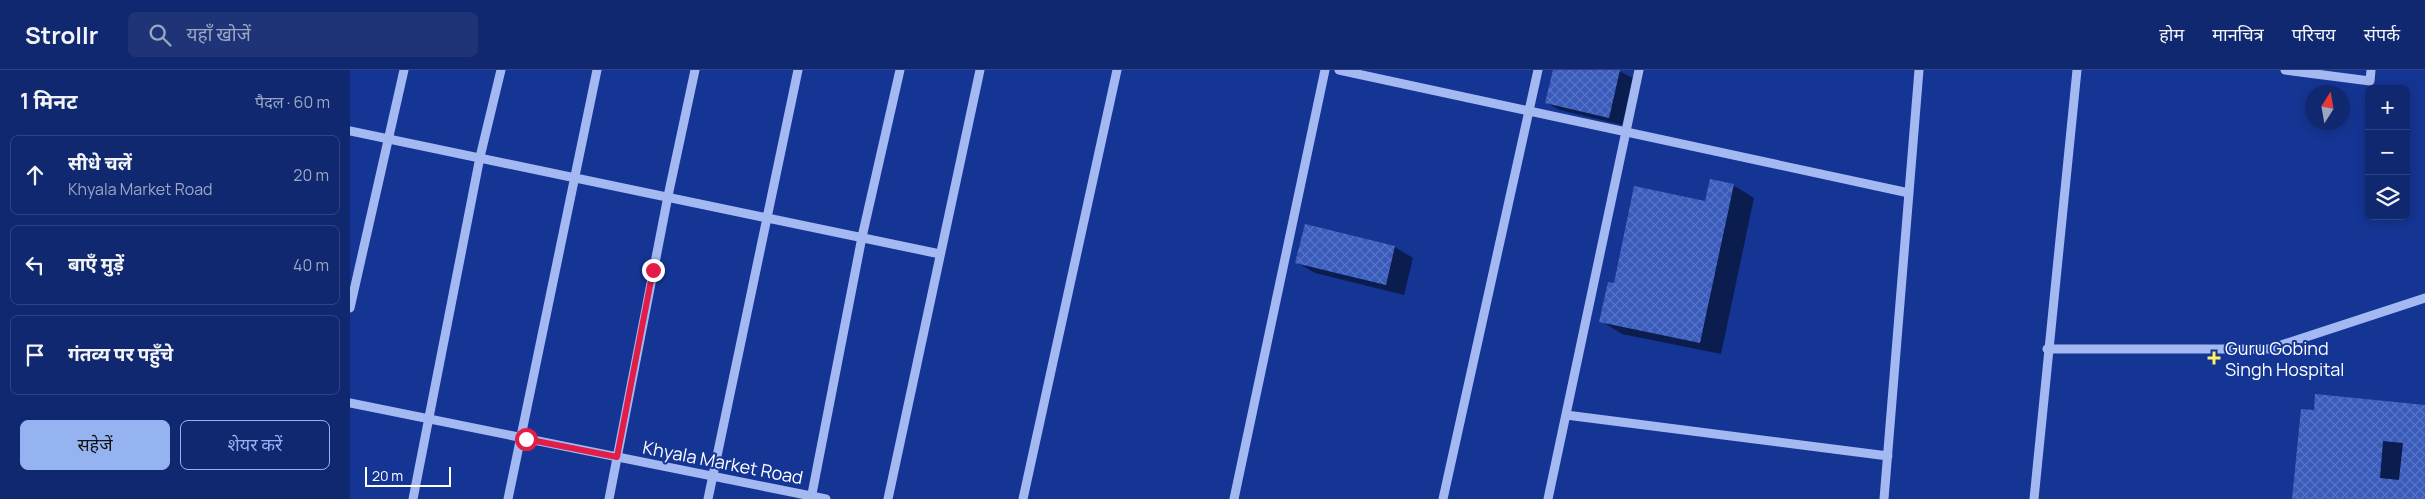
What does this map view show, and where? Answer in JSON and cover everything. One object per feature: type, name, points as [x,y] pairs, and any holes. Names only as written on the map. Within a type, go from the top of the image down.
[{"type":"street","points":[[350,308],[404,70]]},
{"type":"street","points":[[413,499],[480,157],[500,70]]},
{"type":"street","points":[[508,499],[597,70]]},
{"type":"street","points":[[609,499],[668,196],[695,70]]},
{"type":"street","points":[[708,499],[798,70]]},
{"type":"street","points":[[811,498],[862,237],[900,70]]},
{"type":"street","points":[[888,499],[980,70]]},
{"type":"street","points":[[1023,499],[1117,70]]},
{"type":"street","points":[[1234,499],[1325,70]]},
{"type":"street","points":[[1339,70],[1909,193]]},
{"type":"street","points":[[1443,499],[1538,70]]},
{"type":"street","points":[[1548,499],[1639,70]]},
{"type":"street","points":[[1884,499],[1919,70]]},
{"type":"street","points":[[2034,499],[2077,70]]},
{"type":"street","points":[[2285,70],[2370,81],[2371,70]]},
{"type":"street","points":[[350,130],[940,254]]},
{"type":"street","points":[[2048,349],[2269,349],[2425,298]]},
{"type":"street","name":"Khyala Market Road","points":[[350,403],[712,476],[811,498],[826,499]]},
{"type":"street","points":[[1566,415],[1888,456]]},
{"type":"building","points":[[1553,70],[1620,70],[1609,118],[1545,103]]},
{"type":"building","points":[[1710,179],[1734,184],[1700,343],[1599,322],[1608,282],[1614,283],[1634,186],[1705,201]]},
{"type":"building","points":[[1305,224],[1395,246],[1386,285],[1295,263]]},
{"type":"building","points":[[2315,394],[2425,405],[2425,499],[2292,499],[2301,409],[2314,410]],"holes":[[[2383,441],[2403,443],[2399,480],[2380,478]]]},
{"type":"place","name":"Guru Gobind Singh Hospital","points":[[2214,358]]},
{"type":"route","points":[[526,439],[617,457],[653,270]]}]
